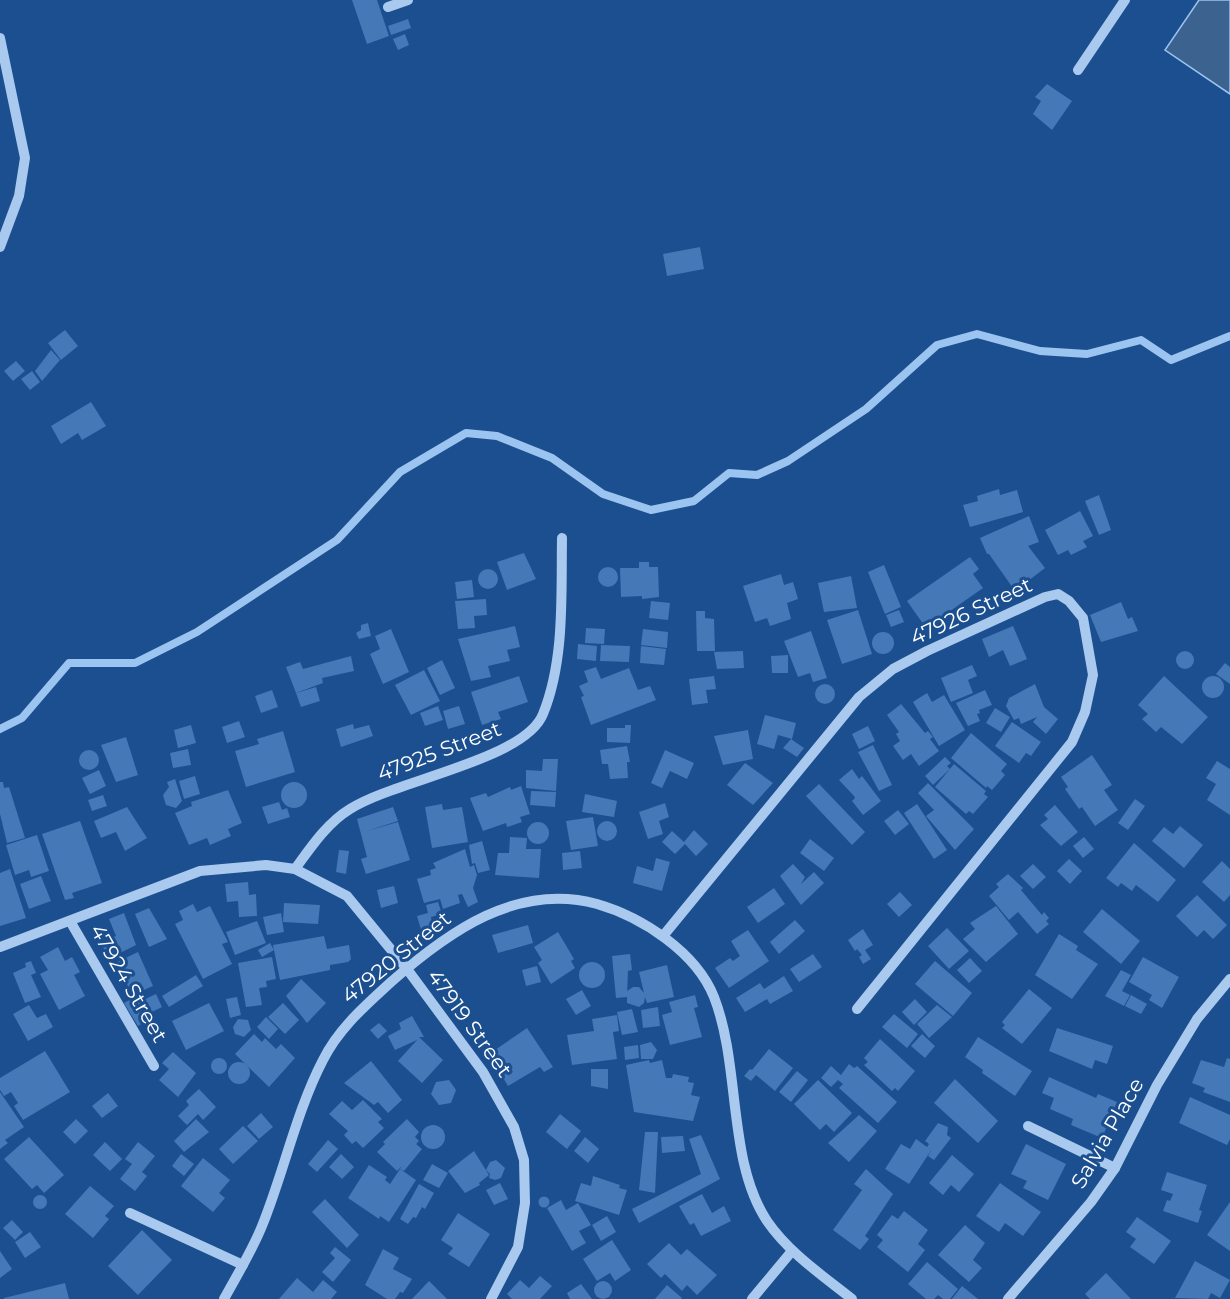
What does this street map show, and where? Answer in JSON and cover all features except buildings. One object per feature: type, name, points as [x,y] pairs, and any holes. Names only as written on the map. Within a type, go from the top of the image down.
[{"type":"street","points":[[388,7],[408,0]]},
{"type":"street","points":[[1078,70],[1125,0]]},
{"type":"street","points":[[0,38],[25,158],[20,196],[0,247]]},
{"type":"street","name":"47925 Street","points":[[295,869],[318,837],[350,809],[382,794],[510,746],[530,734],[543,715],[554,675],[560,629],[562,538]]},
{"type":"street","name":"47926 Street","points":[[663,936],[859,697],[893,669],[927,651],[1045,597],[1058,594],[1070,601],[1083,618],[1092,675],[1085,712],[1072,742],[857,1009]]},
{"type":"street","name":"47919 Street","points":[[0,947],[200,871],[266,865],[295,869],[347,897],[407,969],[496,1093],[514,1127],[524,1160],[525,1203],[518,1247],[491,1299]]},
{"type":"street","name":"47920 Street","points":[[224,1299],[262,1228],[323,1060],[349,1021],[440,941],[488,914],[547,898],[592,903],[626,913],[663,936],[688,960],[713,994],[727,1037],[746,1174],[767,1221],[792,1251],[852,1299]]},
{"type":"street","name":"47924 Street","points":[[70,921],[154,1066]]},
{"type":"street","name":"Salvia Place","points":[[1008,1299],[1091,1202],[1115,1168],[1157,1085],[1197,1018],[1230,979]]},
{"type":"street","points":[[1028,1126],[1115,1168]]},
{"type":"street","points":[[130,1213],[243,1266]]},
{"type":"street","points":[[752,1299],[792,1251]]},
{"type":"water","points":[[1199,0],[1230,0],[1230,94],[1165,50]]},
{"type":"waterway","points":[[0,729],[22,718],[69,663],[135,663],[197,632],[337,540],[400,472],[466,433],[497,436],[552,458],[603,494],[651,510],[694,501],[729,473],[757,475],[788,461],[866,409],[937,345],[977,334],[1040,351],[1087,354],[1141,340],[1171,360],[1230,336]]}]
